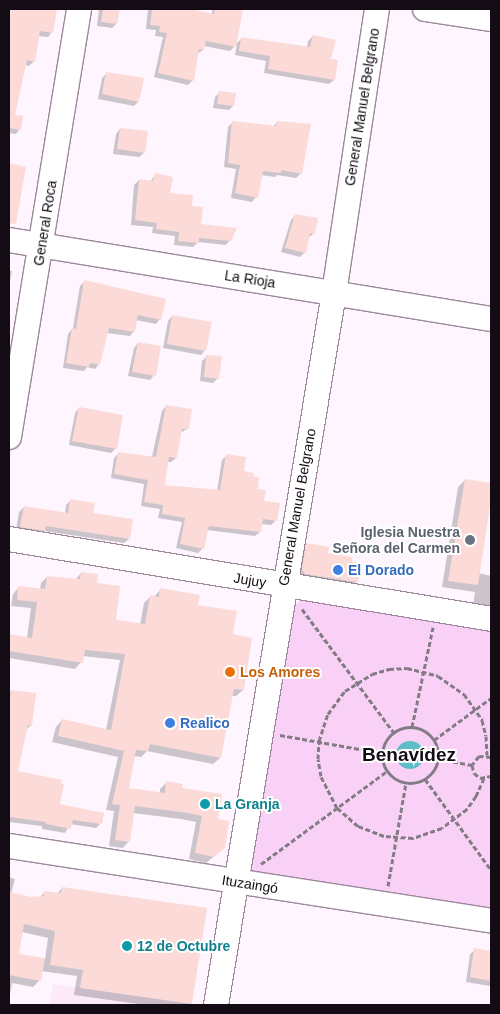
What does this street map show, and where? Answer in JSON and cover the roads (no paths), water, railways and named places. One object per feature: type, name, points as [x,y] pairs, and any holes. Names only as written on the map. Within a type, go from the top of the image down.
[{"type":"street","name":"General Roca","points":[[9,437],[42,245],[79,9]]},
{"type":"street","name":"General Manuel Belgrano","points":[[216,1005],[284,585],[334,293],[377,9]]},
{"type":"street","points":[[426,9],[491,19]]},
{"type":"street","name":"La Rioja","points":[[9,240],[491,319]]},
{"type":"street","name":"Jujuy","points":[[9,539],[491,619]]},
{"type":"street","name":"Ituzaingó","points":[[9,846],[491,921]]},
{"type":"water","points":[[410,741],[420,745],[424,755],[420,765],[410,769],[400,765],[396,755],[400,745]]},
{"type":"place","name":"Iglesia Nuestra Señora del Carmen","points":[[470,540]]},
{"type":"place","name":"El Dorado","points":[[338,570]]},
{"type":"place","name":"Los Amores","points":[[230,672]]},
{"type":"place","name":"Realico","points":[[170,723]]},
{"type":"place","name":"La Granja","points":[[205,804]]},
{"type":"place","name":"12 de Octubre","points":[[127,946]]},
{"type":"district","name":"Benavídez","points":[[409,755]]}]
